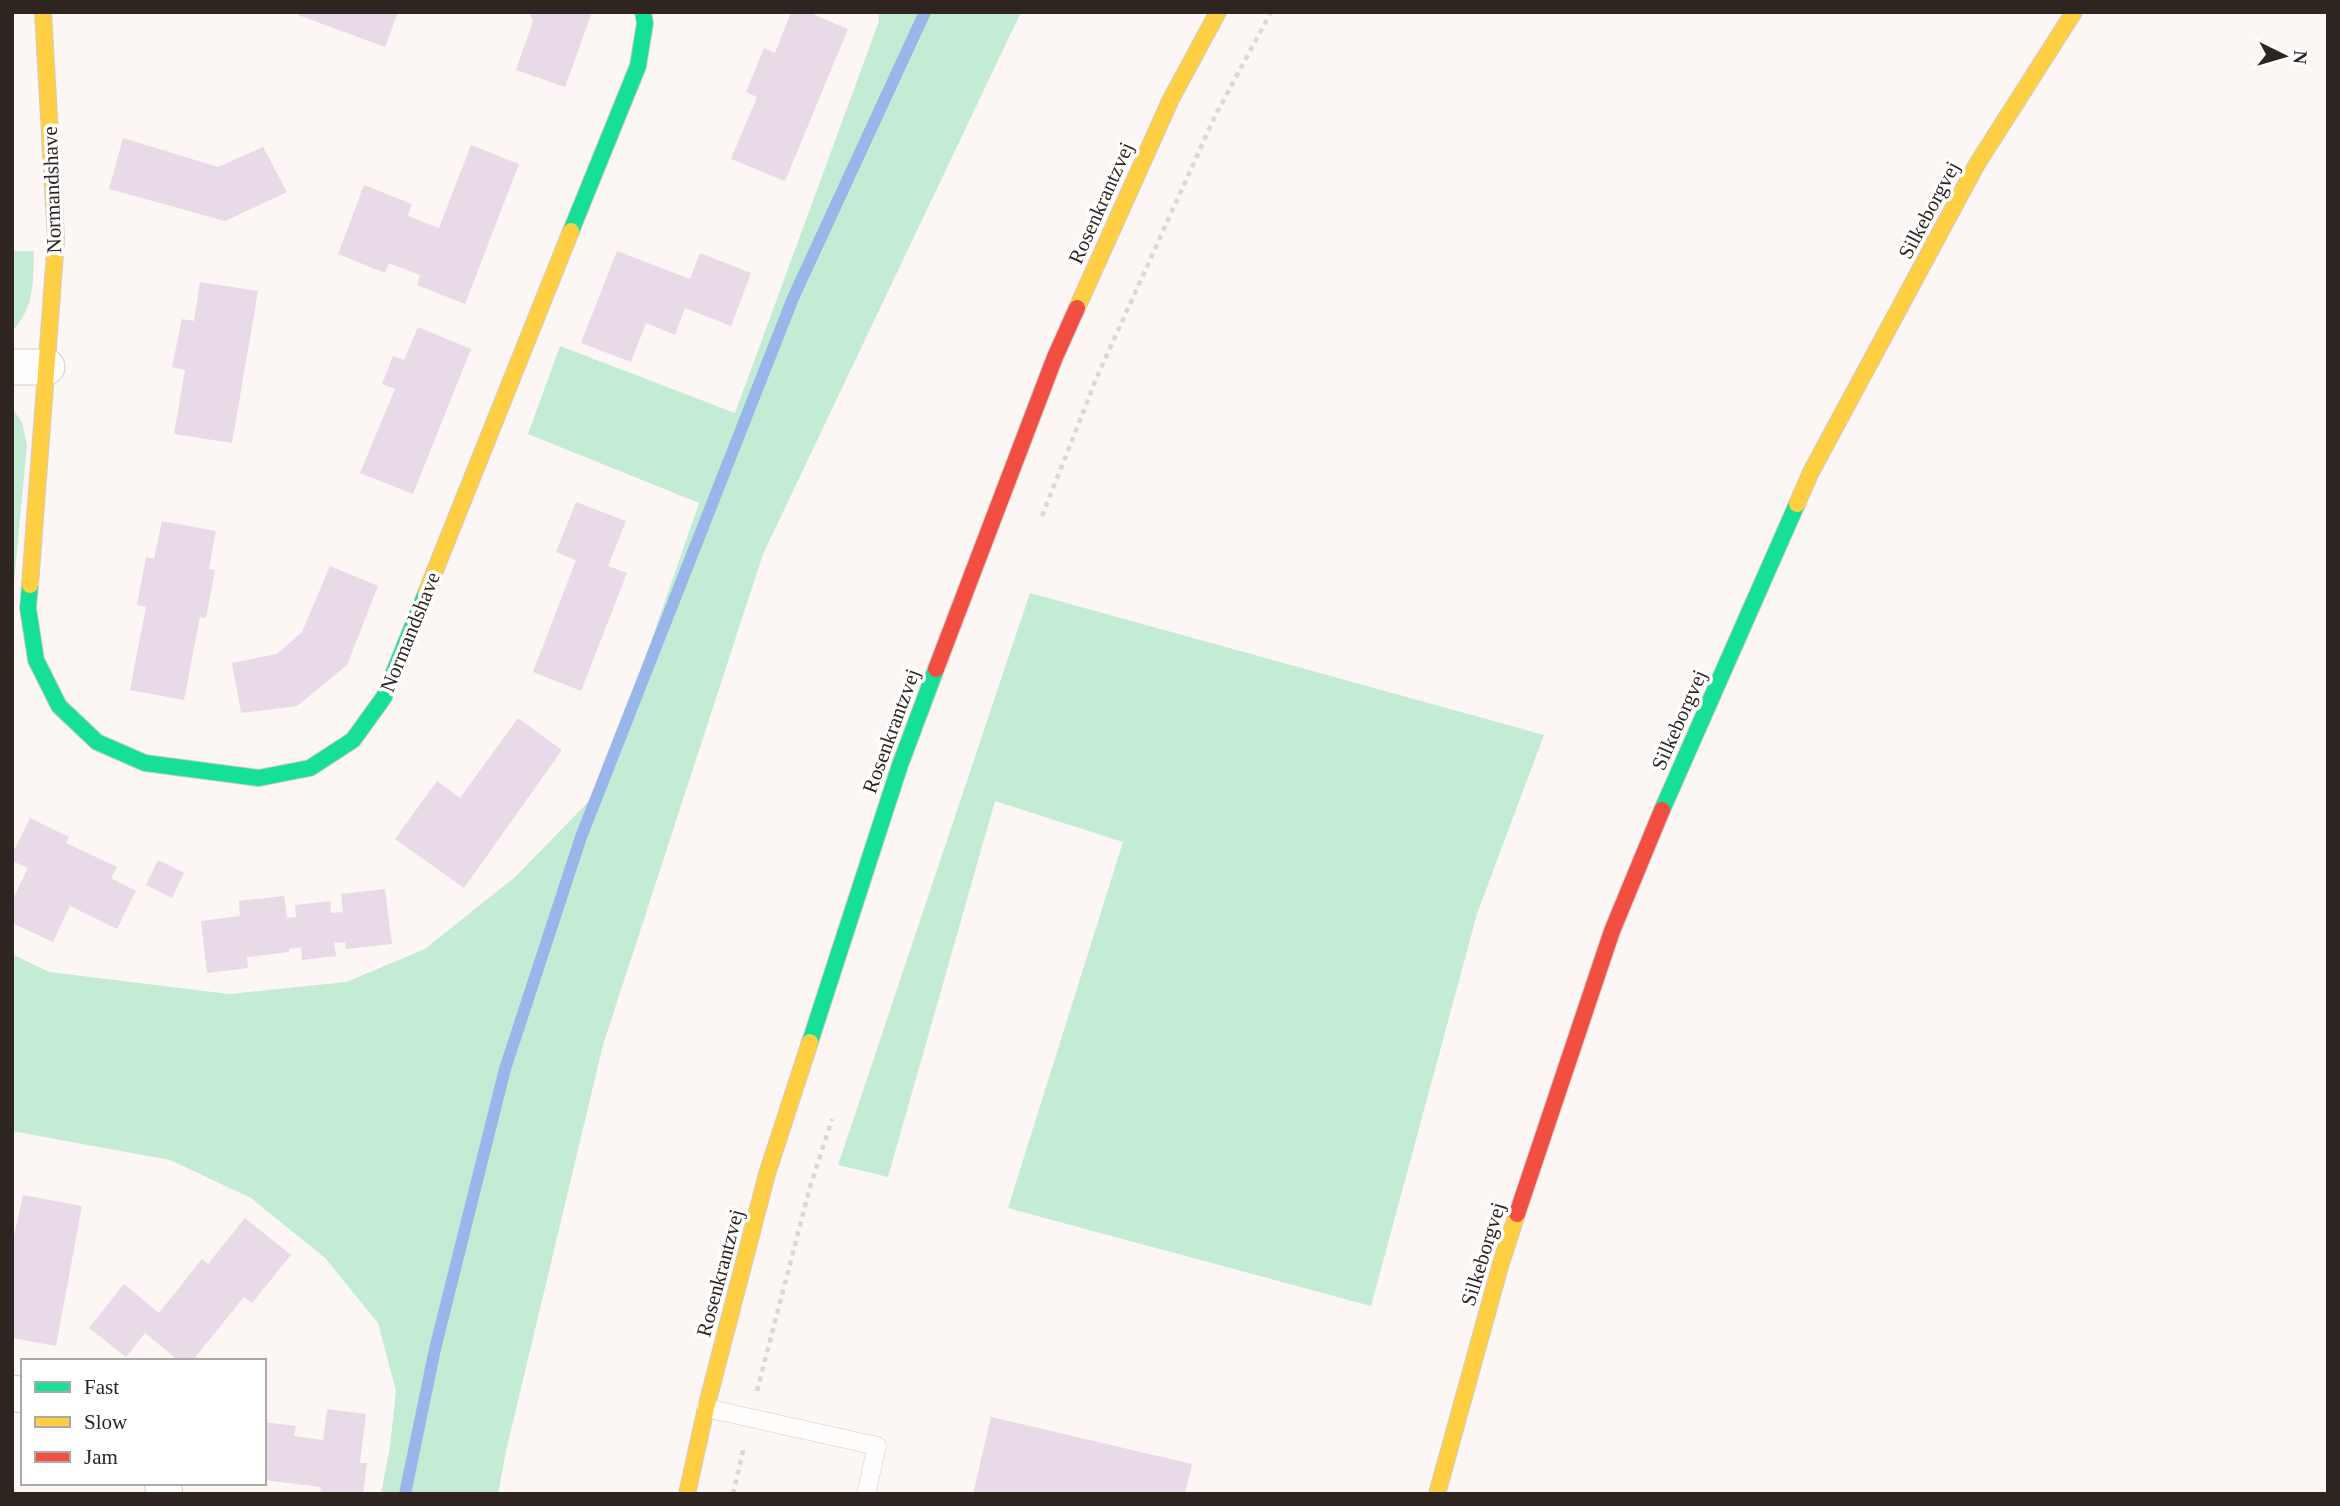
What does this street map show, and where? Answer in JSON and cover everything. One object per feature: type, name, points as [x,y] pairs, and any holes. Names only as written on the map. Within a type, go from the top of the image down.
[{"type":"street","name":"Normandshave","points":[[43,12],[56,240],[28,608],[36,660],[59,706],[97,742],[145,763],[259,778],[310,768],[354,740],[384,697],[638,66],[645,23],[643,12]]},
{"type":"street","name":"Rosenkrantzvej","points":[[687,1494],[706,1408],[767,1174],[900,765],[1055,357],[1171,99],[1218,12]]},
{"type":"street","name":"Silkeborgvej","points":[[1437,1494],[1501,1263],[1612,931],[1655,826],[1811,472],[1977,164],[2074,12]]},
{"type":"street","points":[[12,367],[47,368]]},
{"type":"lane","points":[[706,1408],[877,1446],[866,1494]]},
{"type":"path","points":[[1041,519],[1097,377],[1192,166],[1270,12]]},
{"type":"path","points":[[733,1494],[810,1187],[835,1108]]},
{"type":"green space","points":[[878,12],[1021,12],[763,554],[603,1045],[498,1494],[381,1494],[396,1391],[378,1323],[325,1258],[251,1198],[170,1160],[12,1131],[12,954],[49,972],[229,994],[346,982],[425,949],[515,877],[599,791],[699,503],[528,434],[560,346],[735,413],[879,21]]},
{"type":"green space","points":[[12,251],[34,251],[29,303],[20,322],[12,331]]},
{"type":"green space","points":[[12,408],[22,422],[27,445],[12,603]]},
{"type":"green space","points":[[1030,593],[1544,735],[1477,914],[1371,1306],[1008,1208],[1123,842],[995,801],[888,1177],[838,1165]]},
{"type":"building","points":[[299,12],[398,12],[385,47],[298,15]]},
{"type":"building","points":[[529,12],[589,12],[591,15],[565,87],[516,70],[533,21]]},
{"type":"building","points":[[791,12],[808,12],[848,29],[785,181],[731,159],[757,97],[746,92],[764,48],[775,53]]},
{"type":"building","points":[[123,138],[218,167],[263,147],[287,192],[225,221],[109,189]]},
{"type":"building","points":[[471,145],[519,164],[465,304],[417,285],[420,275],[389,263],[385,273],[338,254],[364,185],[412,204],[408,216],[439,228]]},
{"type":"building","points":[[617,251],[690,279],[700,253],[751,273],[731,326],[685,308],[675,335],[646,323],[631,362],[581,343]]},
{"type":"building","points":[[200,282],[258,291],[232,443],[174,434],[185,370],[172,367],[182,319],[194,321]]},
{"type":"building","points":[[418,327],[471,349],[413,494],[360,473],[395,389],[382,384],[393,356],[404,360]]},
{"type":"building","points":[[576,502],[626,521],[608,566],[627,573],[581,691],[533,672],[576,560],[556,552]]},
{"type":"building","points":[[162,521],[216,531],[209,569],[215,570],[206,618],[200,617],[184,700],[130,690],[146,607],[137,605],[146,557],[154,559]]},
{"type":"building","points":[[330,566],[378,586],[347,665],[297,706],[241,713],[232,663],[277,654],[302,632]]},
{"type":"building","points":[[518,718],[562,750],[464,888],[395,839],[437,781],[460,798]]},
{"type":"building","points":[[30,818],[69,837],[66,843],[117,867],[111,878],[136,891],[117,929],[70,906],[53,942],[12,923],[12,901],[28,868],[12,861],[12,854]]},
{"type":"building","points":[[158,860],[184,873],[172,898],[146,885]]},
{"type":"building","points":[[385,889],[392,944],[346,949],[345,942],[334,943],[336,956],[302,960],[301,947],[289,949],[289,952],[247,957],[248,968],[207,973],[201,921],[240,916],[239,901],[284,896],[287,918],[296,917],[295,905],[330,901],[331,913],[343,912],[341,894]]},
{"type":"building","points":[[23,1195],[82,1206],[56,1346],[12,1338],[12,1245]]},
{"type":"building","points":[[245,1218],[291,1255],[252,1303],[244,1297],[194,1359],[177,1359],[145,1333],[126,1357],[89,1328],[124,1284],[159,1313],[202,1259],[208,1264]]},
{"type":"building","points":[[327,1409],[366,1414],[360,1463],[367,1463],[363,1494],[320,1494],[321,1487],[266,1480],[266,1422],[296,1426],[294,1436],[323,1440]]},
{"type":"building","points":[[991,1417],[1192,1464],[1185,1494],[973,1494]]},
{"type":"waterway","points":[[405,1494],[435,1349],[505,1069],[581,837],[793,298],[925,12]]},
{"type":"traffic: fast","points":[[571,231],[638,66],[645,23],[643,12]]},
{"type":"traffic: fast","points":[[1662,810],[1797,504]]},
{"type":"traffic: fast","points":[[30,585],[28,608],[36,660],[59,706],[97,742],[145,763],[259,778],[310,768],[353,740],[384,697],[426,593]]},
{"type":"traffic: fast","points":[[810,1042],[900,765],[936,669]]},
{"type":"traffic: slow","points":[[30,585],[56,240],[43,12]]},
{"type":"traffic: slow","points":[[1077,308],[1171,99],[1218,12]]},
{"type":"traffic: slow","points":[[1797,504],[1811,472],[1977,164],[2074,12]]},
{"type":"traffic: slow","points":[[426,593],[571,231]]},
{"type":"traffic: slow","points":[[687,1494],[706,1408],[767,1174],[810,1042]]},
{"type":"traffic: slow","points":[[1437,1494],[1517,1214]]},
{"type":"traffic: jam","points":[[936,669],[1055,357],[1077,308]]},
{"type":"traffic: jam","points":[[1517,1214],[1612,931],[1662,810]]}]
